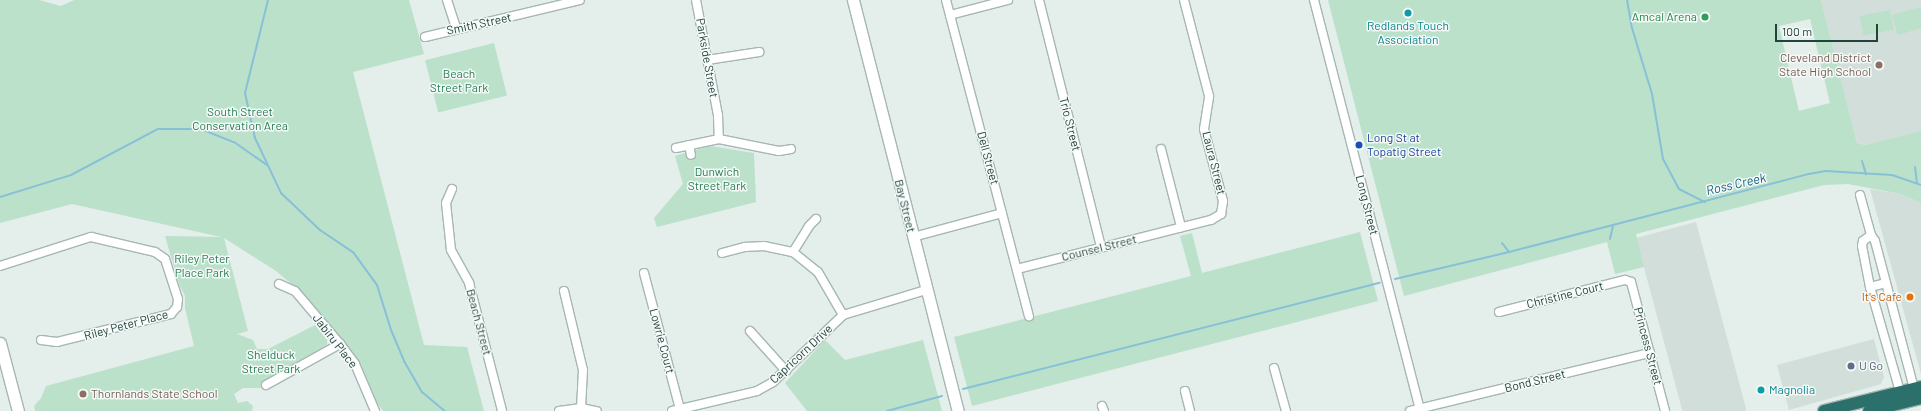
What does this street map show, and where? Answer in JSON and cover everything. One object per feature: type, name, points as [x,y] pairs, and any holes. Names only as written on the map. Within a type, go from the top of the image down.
[{"type":"highway","points":[[1824,411],[1918,393]]},
{"type":"highway","points":[[1869,411],[1902,397]]},
{"type":"street","points":[[447,0],[456,28]]},
{"type":"street","name":"Smith Street","points":[[425,37],[456,28],[463,30],[580,0]]},
{"type":"street","name":"Parkside Street","points":[[696,0],[702,22],[707,60],[718,115],[718,139]]},
{"type":"street","name":"Bay Street","points":[[852,0],[958,411]]},
{"type":"street","name":"Dell Street","points":[[946,0],[1029,316]]},
{"type":"street","points":[[950,15],[1008,0]]},
{"type":"street","name":"Trio Street","points":[[1039,0],[1101,247]]},
{"type":"street","name":"Laura Street","points":[[1181,227],[1217,218],[1224,208],[1204,130],[1209,96],[1184,0]]},
{"type":"street","name":"Long Street","points":[[1314,0],[1420,410]]},
{"type":"street","points":[[707,60],[760,52]]},
{"type":"street","points":[[676,148],[718,139],[779,151],[791,149]]},
{"type":"street","points":[[689,145],[691,155]]},
{"type":"street","points":[[1161,149],[1181,227]]},
{"type":"street","name":"Beach Street","points":[[452,189],[446,203],[451,250],[469,283],[502,411]]},
{"type":"street","points":[[1860,195],[1870,235],[1875,241],[1918,393]]},
{"type":"street","points":[[913,237],[1002,213]]},
{"type":"street","points":[[793,252],[809,226],[816,219]]},
{"type":"street","name":"Counsel Street","points":[[1017,269],[1181,227]]},
{"type":"street","points":[[1870,235],[1862,246],[1870,287],[1902,397]]},
{"type":"street","name":"Riley Peter Place","points":[[0,266],[91,237],[155,252],[165,259],[178,299],[177,307],[171,314],[57,342],[40,340]]},
{"type":"street","points":[[722,254],[745,247],[764,246],[793,252],[818,272],[843,315]]},
{"type":"street","name":"Lowrie Court","points":[[644,273],[676,410]]},
{"type":"street","name":"Christine Court","points":[[1499,312],[1625,280],[1632,282]]},
{"type":"street","name":"Princess Street","points":[[1632,282],[1665,411]]},
{"type":"street","points":[[1870,287],[1886,283]]},
{"type":"street","name":"Jabiru Place","points":[[279,284],[295,291],[340,344],[355,364],[375,411]]},
{"type":"street","name":"Capricorn Drive","points":[[676,410],[757,391],[774,382],[843,315],[926,290]]},
{"type":"street","points":[[564,291],[583,370],[582,408]]},
{"type":"street","points":[[750,331],[786,371]]},
{"type":"street","points":[[0,343],[18,411]]},
{"type":"street","points":[[266,385],[340,344]]},
{"type":"street","name":"Bond Street","points":[[1410,411],[1420,410],[1650,353]]},
{"type":"street","points":[[1274,368],[1286,411]]},
{"type":"street","points":[[1185,391],[1190,411]]},
{"type":"street","points":[[559,411],[582,408],[597,411]]},
{"type":"shaded area","name":"Cleveland District State High School","points":[[1821,0],[1921,0],[1921,131],[1865,145],[1857,143]]},
{"type":"shaded area","points":[[1870,189],[1901,194],[1921,203],[1921,374]]},
{"type":"shaded area","points":[[1696,222],[1746,410],[1682,411],[1636,238]]},
{"type":"shaded area","points":[[1874,339],[1884,377],[1881,384],[1789,410],[1777,365]]},
{"type":"green space","name":"South Street Conservation Area","points":[[0,0],[39,0],[61,6],[74,0],[409,0],[424,54],[353,72],[424,345],[467,347],[484,411],[383,411],[375,400],[361,364],[295,287],[276,271],[224,238],[248,331],[237,334],[253,340],[257,349],[268,349],[315,325],[327,340],[327,345],[267,379],[260,388],[243,388],[234,394],[238,403],[247,401],[253,406],[252,411],[35,411],[34,406],[41,398],[46,386],[194,346],[185,308],[185,296],[179,284],[165,236],[221,237],[72,204],[0,223]]},
{"type":"green space","points":[[1328,0],[1821,0],[1857,143],[1865,145],[1921,131],[1921,203],[1901,194],[1848,184],[1824,185],[1636,234],[1644,267],[1615,274],[1607,242],[1404,296]],"holes":[[[1810,19],[1830,103],[1799,111],[1779,26]]]},
{"type":"green space","points":[[1921,7],[1921,28],[1898,35],[1892,15]]},
{"type":"green space","points":[[1890,10],[1894,30],[1863,36],[1860,16]]},
{"type":"green space","name":"Beach Street Park","points":[[494,43],[507,95],[438,113],[425,60]]},
{"type":"green space","name":"Dunwich Street Park","points":[[710,146],[754,153],[756,202],[657,227],[654,218],[683,184],[675,156]]},
{"type":"green space","points":[[1360,232],[1378,301],[972,406],[954,337],[1191,276],[1180,236],[1192,233],[1202,273]]},
{"type":"green space","points":[[825,340],[845,360],[923,340],[942,411],[807,411],[785,383]]},
{"type":"waterway","points":[[268,0],[245,93],[255,138],[281,193],[320,230],[353,252],[377,285],[391,330],[404,361],[422,392],[445,411]]},
{"type":"waterway","name":"Ross Creek","points":[[1627,0],[1632,28],[1652,94],[1663,159],[1679,189],[1705,202]]},
{"type":"waterway","points":[[0,197],[71,175],[158,129],[201,129],[234,142],[267,165]]},
{"type":"waterway","points":[[1862,161],[1866,174]]},
{"type":"waterway","points":[[1915,167],[1917,183]]},
{"type":"waterway","points":[[1395,279],[1509,252],[1809,174],[1826,171],[1892,175],[1921,185]]},
{"type":"waterway","points":[[1610,239],[1613,226]]},
{"type":"waterway","points":[[1502,243],[1509,252]]},
{"type":"waterway","points":[[963,389],[1380,283]]},
{"type":"waterway","points":[[887,411],[942,396]]},
{"type":"place","name":"Redlands Touch Association","points":[[1408,13]]},
{"type":"place","name":"Amcal Arena","points":[[1705,17]]},
{"type":"place","name":"Cleveland District State High School","points":[[1879,65]]},
{"type":"place","name":"Long St at Topatig Street","points":[[1359,145]]},
{"type":"place","name":"It's Cafe","points":[[1910,297]]},
{"type":"place","name":"U Go","points":[[1851,366]]},
{"type":"place","name":"Magnolia","points":[[1761,390]]},
{"type":"place","name":"Thornlands State School","points":[[83,394]]},
{"type":"park label","name":"Riley Peter Place Park","points":[[202,266]]},
{"type":"park label","name":"Shelduck Street Park","points":[[271,362]]}]
